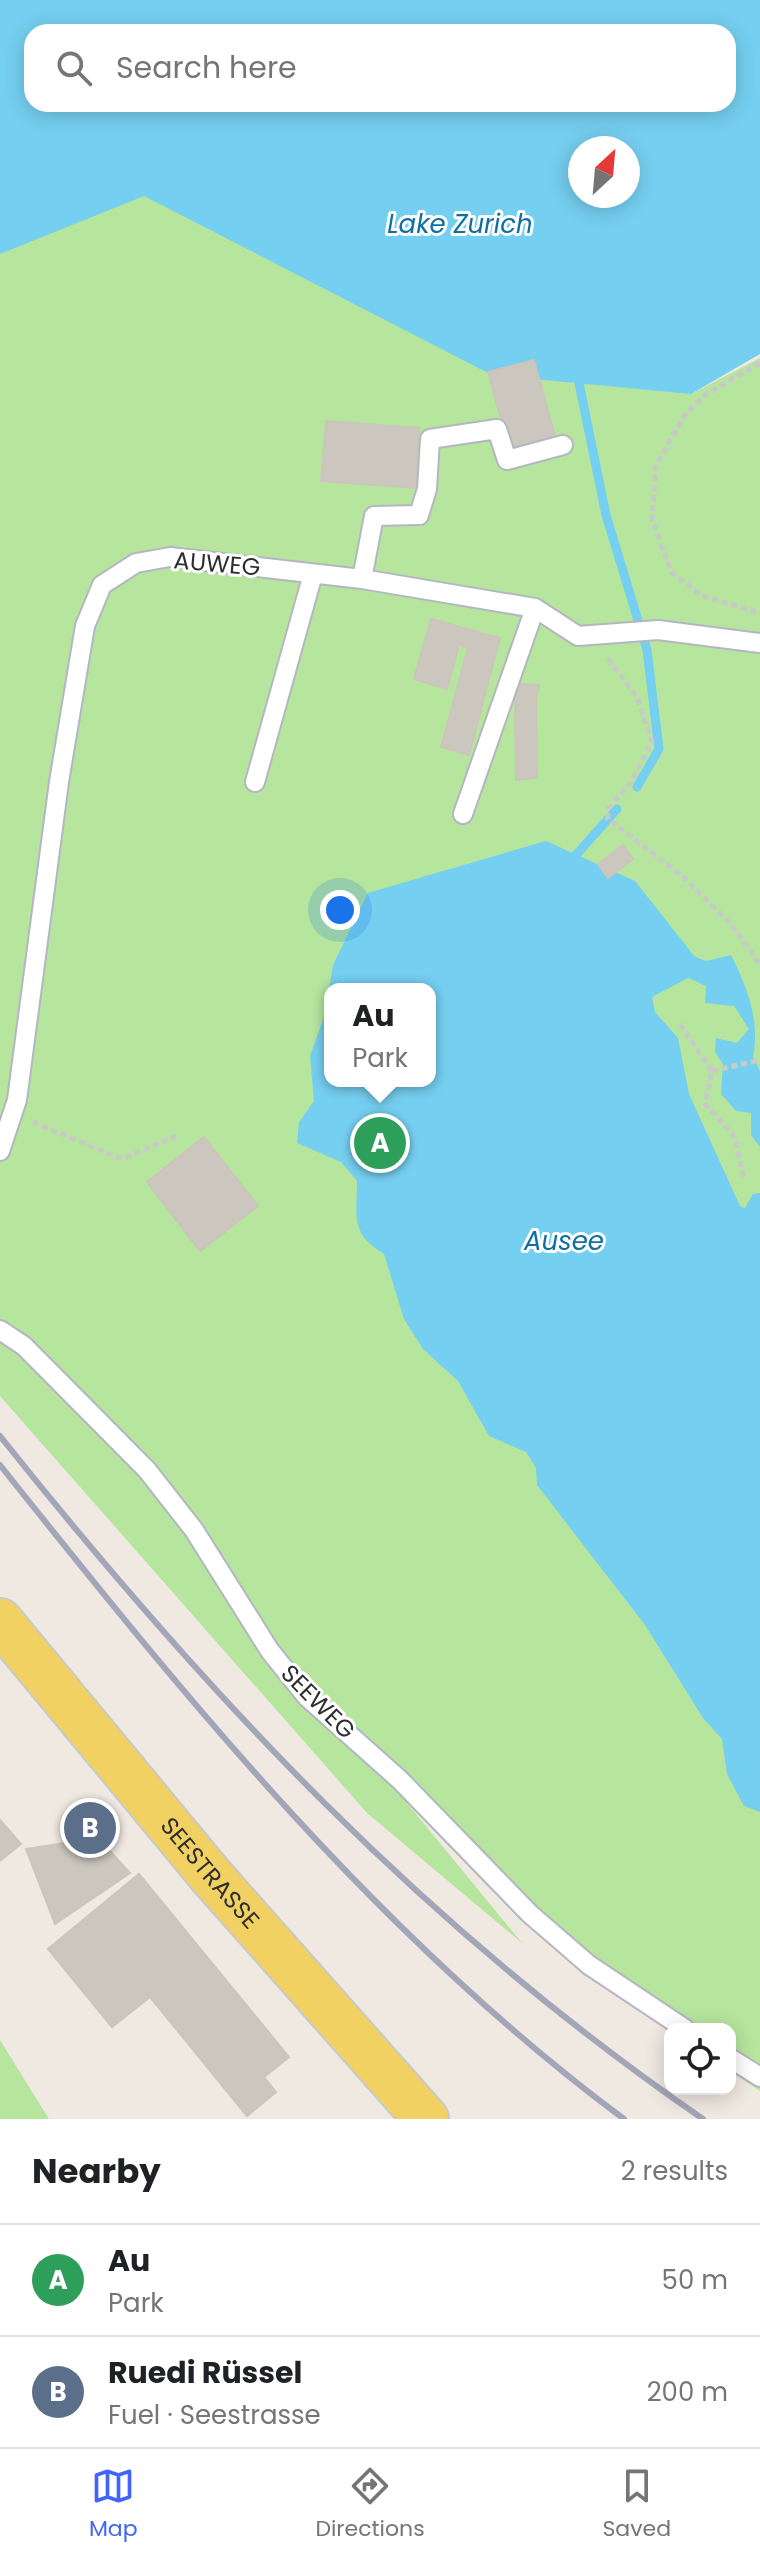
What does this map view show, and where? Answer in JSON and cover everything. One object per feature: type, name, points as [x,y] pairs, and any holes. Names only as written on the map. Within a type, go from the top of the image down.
[{"type":"main road","name":"SEESTRASSE","points":[[0,1621],[211,1876],[426,2119]]},
{"type":"lane","points":[[362,579],[374,516],[419,515],[427,489],[430,439],[497,429],[507,460],[563,445]]},
{"type":"lane","name":"AUWEG","points":[[0,1151],[13,1114],[59,782],[85,626],[102,585],[136,563],[170,557],[362,579],[535,608],[578,636]]},
{"type":"lane","points":[[255,782],[313,574]]},
{"type":"lane","points":[[463,814],[535,608]]},
{"type":"lane","points":[[578,636],[658,630],[760,643]]},
{"type":"lane","name":"SEEWEG","points":[[0,1330],[24,1346],[147,1470],[194,1530],[270,1651],[307,1697],[400,1780],[530,1914],[589,1965],[676,2023]]},
{"type":"lane","points":[[736,2062],[760,2077]]},
{"type":"path","points":[[760,363],[703,396],[683,417],[656,466],[652,520],[672,573],[702,596],[760,613]]},
{"type":"path","points":[[578,636],[614,664],[622,675],[637,697],[652,742],[631,782],[608,809],[608,819],[682,876],[730,923],[760,964]]},
{"type":"path","points":[[680,1024],[712,1071],[705,1104],[734,1136],[744,1180]]},
{"type":"path","points":[[712,1071],[760,1060]]},
{"type":"path","points":[[13,1114],[122,1159],[176,1136]]},
{"type":"green space","points":[[0,99],[24,103],[24,112],[50,112],[691,394],[760,358],[760,2091],[736,2075],[736,2023],[664,2023],[664,2027],[575,1967],[393,1786],[522,1943],[367,1813],[0,1396]]},
{"type":"green space","points":[[0,2040],[49,2119],[0,2119]]},
{"type":"water","name":"Lake Zurich","points":[[0,0],[760,0],[760,354],[691,394],[492,375],[144,196],[0,254]]},
{"type":"water","name":"Ausee","points":[[546,841],[635,881],[695,957],[706,961],[731,955],[743,980],[754,1018],[753,1057],[760,1071],[760,1147],[751,1135],[751,1113],[736,1111],[721,1094],[723,1064],[715,1052],[716,1038],[737,1043],[749,1029],[734,1006],[705,1003],[706,986],[688,978],[652,997],[655,1012],[678,1038],[689,1094],[740,1206],[745,1208],[753,1194],[760,1193],[760,1812],[744,1806],[727,1774],[722,1739],[703,1718],[645,1625],[537,1485],[536,1468],[526,1452],[489,1436],[458,1381],[423,1349],[404,1319],[384,1254],[365,1239],[358,1224],[357,1181],[341,1162],[297,1143],[299,1122],[314,1101],[310,1056],[324,1017],[324,1087],[436,1087],[436,983],[330,983],[333,965],[368,893]]},
{"type":"building","points":[[534,360],[557,443],[511,455],[488,372]]},
{"type":"building","points":[[326,421],[419,428],[415,488],[321,481]]},
{"type":"building","points":[[431,619],[500,638],[469,755],[441,747],[468,648],[459,645],[447,689],[414,679]]},
{"type":"building","points":[[518,684],[539,685],[536,699],[537,778],[516,780],[515,697]]},
{"type":"building","points":[[623,845],[633,859],[608,878],[598,864]]},
{"type":"building","points":[[204,1137],[258,1206],[200,1251],[147,1182]]},
{"type":"building","points":[[0,1820],[21,1844],[0,1861]]},
{"type":"building","points":[[98,1838],[130,1873],[55,1924],[26,1849]]},
{"type":"building","points":[[139,1874],[289,2057],[264,2077],[276,2092],[247,2116],[150,1997],[112,2027],[48,1949]]},
{"type":"waterway","points":[[579,383],[606,515],[647,650],[659,749],[637,787]]},
{"type":"waterway","points":[[576,855],[617,809]]},
{"type":"railway","points":[[0,1436],[159,1626],[241,1717],[326,1804],[505,1969],[602,2046],[703,2119]]},
{"type":"railway","points":[[0,1465],[216,1728],[369,1895],[450,1974],[535,2049],[624,2119]]},
{"type":"place","name":"Au","points":[[380,1143]]},
{"type":"place","name":"Ruedi Rüssel","points":[[90,1828]]}]
